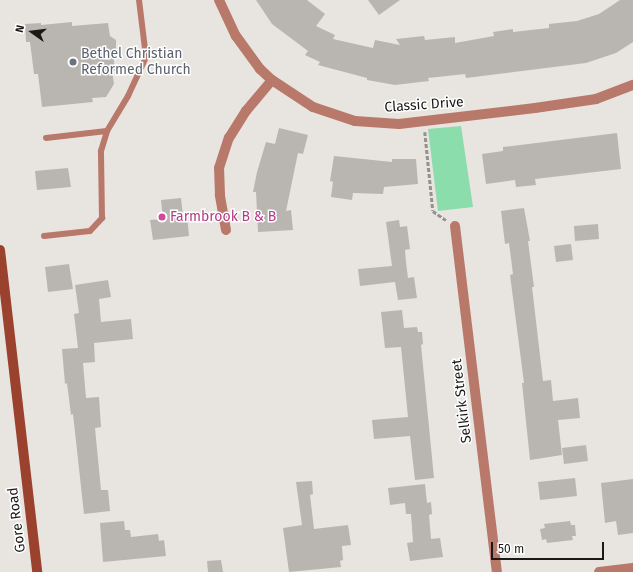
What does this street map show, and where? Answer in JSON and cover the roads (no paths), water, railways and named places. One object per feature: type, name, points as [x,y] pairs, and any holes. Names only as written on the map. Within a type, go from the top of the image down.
[{"type":"main road","name":"Gore Road","points":[[0,250],[37,572]]},
{"type":"street","name":"Classic Drive","points":[[219,0],[236,36],[260,69],[272,80],[313,107],[355,121],[398,124],[535,108],[596,99],[633,85]]},
{"type":"street","points":[[226,230],[220,195],[219,168],[229,138],[246,111],[272,80]]},
{"type":"street","name":"Selkirk Street","points":[[455,226],[497,572]]},
{"type":"street","points":[[599,572],[633,568]]},
{"type":"lane","points":[[44,236],[90,231],[102,218],[101,151],[107,131],[128,96],[146,57],[139,0]]},
{"type":"lane","points":[[46,138],[107,131]]},
{"type":"place","name":"Bethel Christian Reformed Church","points":[[73,62]]},
{"type":"place","name":"Farmbrook B & B","points":[[162,217]]}]
